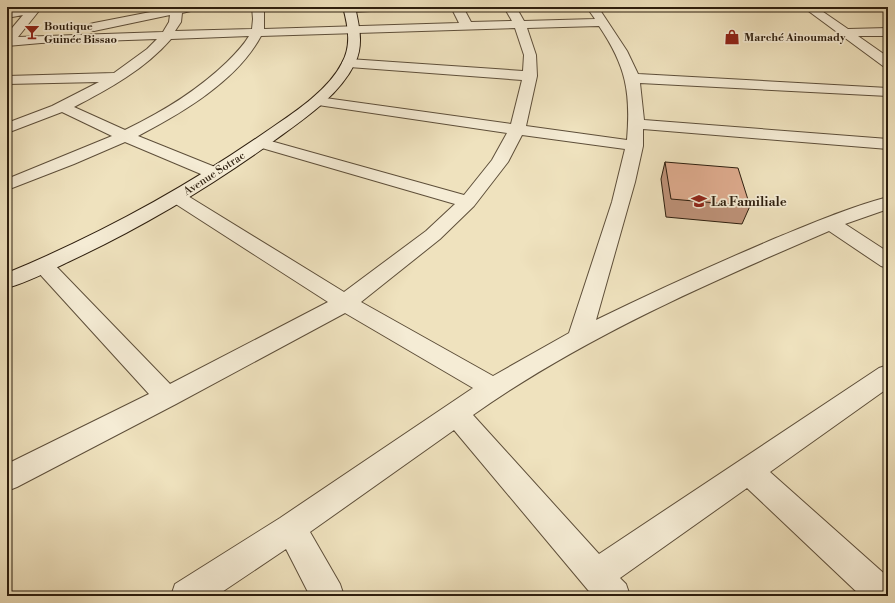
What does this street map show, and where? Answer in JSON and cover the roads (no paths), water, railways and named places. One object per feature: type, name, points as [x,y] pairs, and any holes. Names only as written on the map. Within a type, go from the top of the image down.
[{"type":"street","points":[[41,39],[177,8],[195,7]]},
{"type":"street","points":[[7,185],[124,136],[183,104],[213,83],[245,50],[257,32],[259,22],[258,7]]},
{"type":"street","points":[[350,8],[391,7]]},
{"type":"street","points":[[457,7],[467,26]]},
{"type":"street","points":[[579,338],[623,197],[635,146],[636,124],[632,78],[621,52],[592,7]]},
{"type":"street","points":[[809,7],[888,62]]},
{"type":"street","points":[[7,15],[35,8]]},
{"type":"street","points":[[8,42],[35,8]]},
{"type":"street","points":[[7,128],[64,107],[116,77],[149,54],[168,35],[174,25],[177,8]]},
{"type":"street","name":"Avenue Sotrac","points":[[7,281],[44,266],[95,242],[177,197],[261,143],[318,101],[342,74],[354,49],[354,28],[350,8]]},
{"type":"street","points":[[7,478],[167,397],[345,303],[433,235],[468,202],[500,162],[518,129],[530,76],[530,55],[515,16]]},
{"type":"street","points":[[8,42],[41,39],[354,28],[467,26],[515,16],[602,22]]},
{"type":"street","points":[[846,34],[888,32]]},
{"type":"street","points":[[348,63],[530,76]]},
{"type":"street","points":[[7,80],[116,77]]},
{"type":"street","points":[[632,78],[888,92]]},
{"type":"street","points":[[318,101],[635,146]]},
{"type":"street","points":[[64,107],[124,136],[214,173]]},
{"type":"street","points":[[636,124],[888,144]]},
{"type":"street","points":[[261,143],[468,202]]},
{"type":"street","points":[[177,197],[345,303],[493,388]]},
{"type":"street","points":[[187,596],[291,528],[493,388],[579,338],[666,295],[830,223],[888,202]]},
{"type":"street","points":[[830,223],[888,261]]},
{"type":"street","points":[[44,266],[167,397]]},
{"type":"street","points":[[456,414],[605,586],[748,470],[885,382]]},
{"type":"street","points":[[748,470],[885,596]]},
{"type":"street","points":[[291,528],[328,596]]},
{"type":"place","name":"Boutique Guinée Bissao","points":[[32,32]]},
{"type":"place","name":"Marché Ainoumady","points":[[732,37]]},
{"type":"place","name":"La Familiale","points":[[699,201]]}]
